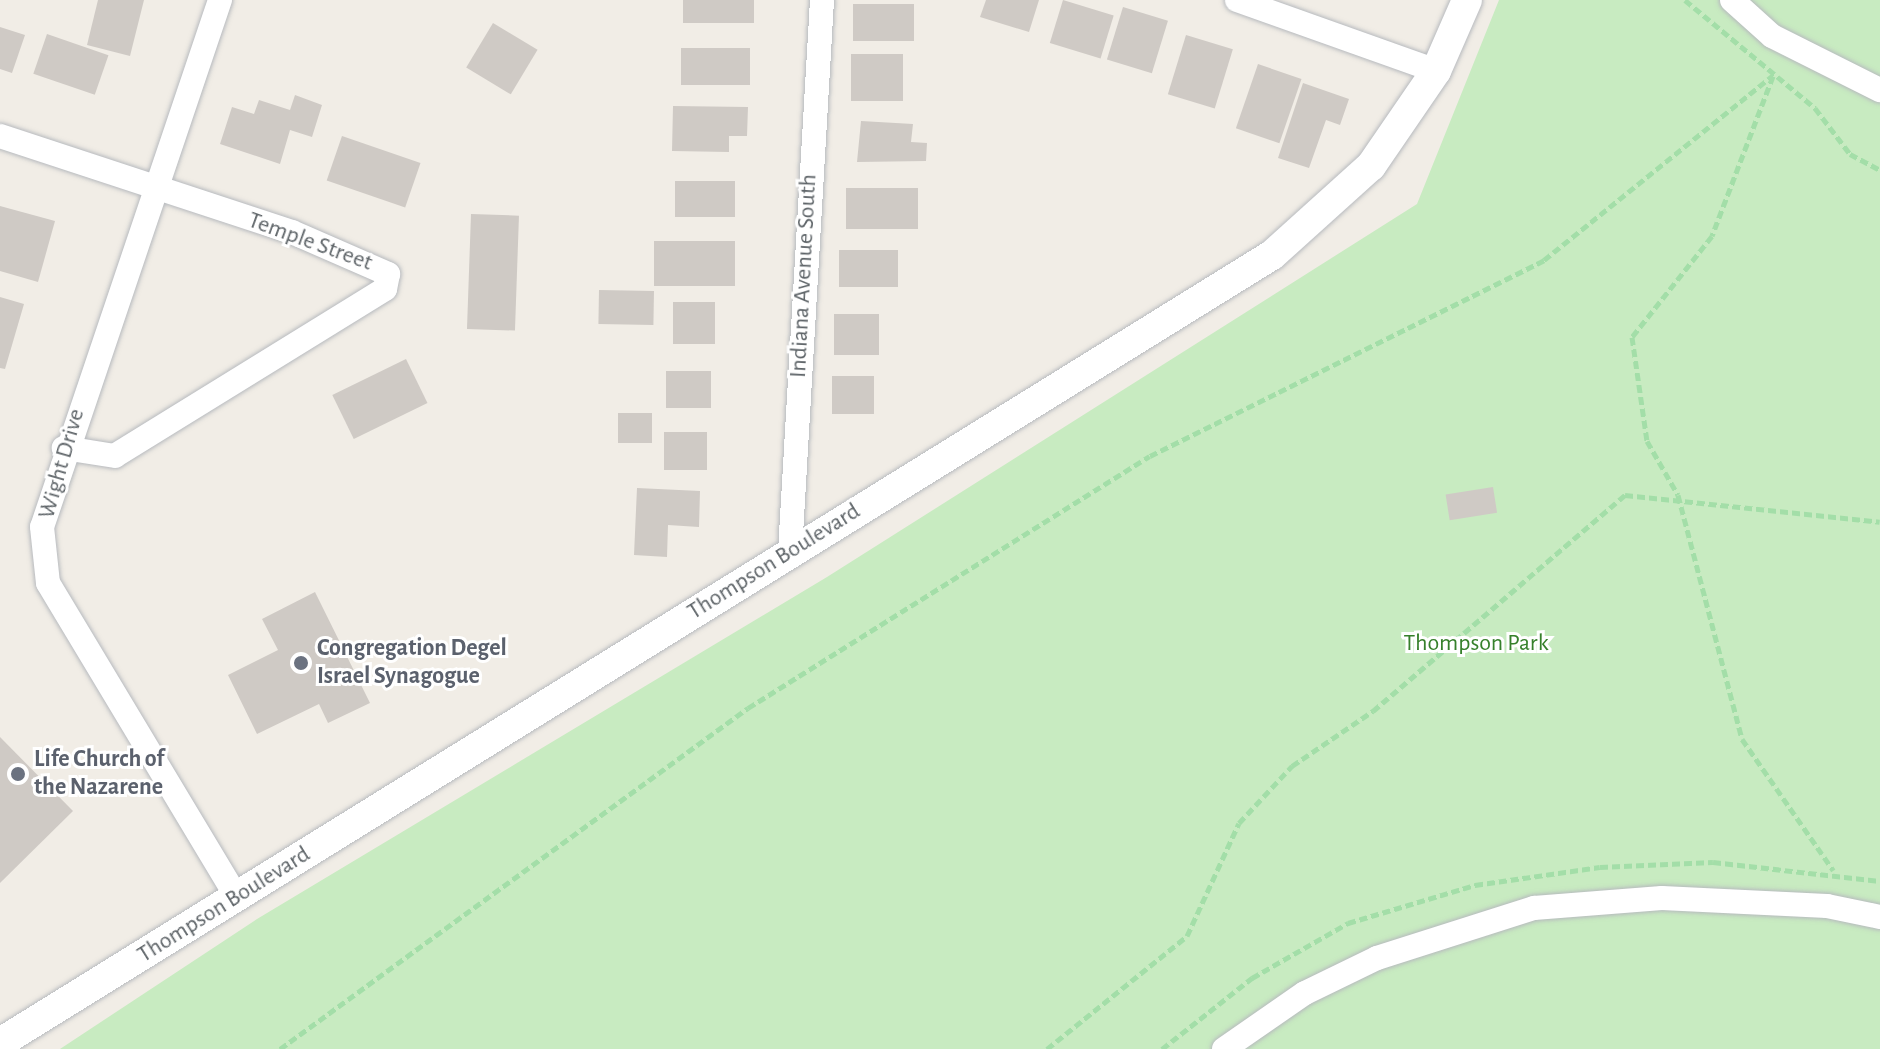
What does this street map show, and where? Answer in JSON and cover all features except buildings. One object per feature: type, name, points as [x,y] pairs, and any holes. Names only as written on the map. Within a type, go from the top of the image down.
[{"type":"street","name":"Wight Drive","points":[[220,0],[64,448],[42,527],[48,583],[237,898]]},
{"type":"street","name":"Indiana Avenue South","points":[[790,552],[822,0]]},
{"type":"street","points":[[1237,0],[1436,71]]},
{"type":"street","name":"Thompson Boulevard","points":[[0,1043],[1272,255],[1371,166],[1436,71],[1467,0]]},
{"type":"street","points":[[1732,0],[1772,36],[1880,90]]},
{"type":"street","name":"Temple Street","points":[[0,136],[376,263],[388,274],[385,289],[115,456],[91,458],[64,448]]},
{"type":"street","points":[[1224,1049],[1305,993],[1377,958],[1534,908],[1662,898],[1827,906],[1880,917]]},
{"type":"path","points":[[1685,0],[1815,108],[1850,154],[1880,170]]},
{"type":"path","points":[[1773,75],[1712,236],[1632,337],[1647,441],[1678,495],[1742,739],[1833,870]]},
{"type":"path","points":[[280,1049],[748,708],[1150,456],[1544,260],[1773,75]]},
{"type":"path","points":[[1047,1049],[1187,936],[1239,823],[1292,766],[1373,711],[1625,495],[1678,495],[1880,522]]},
{"type":"green space","name":"Thompson Park","points":[[1499,0],[1880,0],[1880,1049],[60,1049],[257,919],[827,577],[1417,204]]},
{"type":"place","name":"Congregation Degel Israel Synagogue","points":[[301,663]]},
{"type":"place","name":"Life Church of the Nazarene","points":[[18,774]]}]
